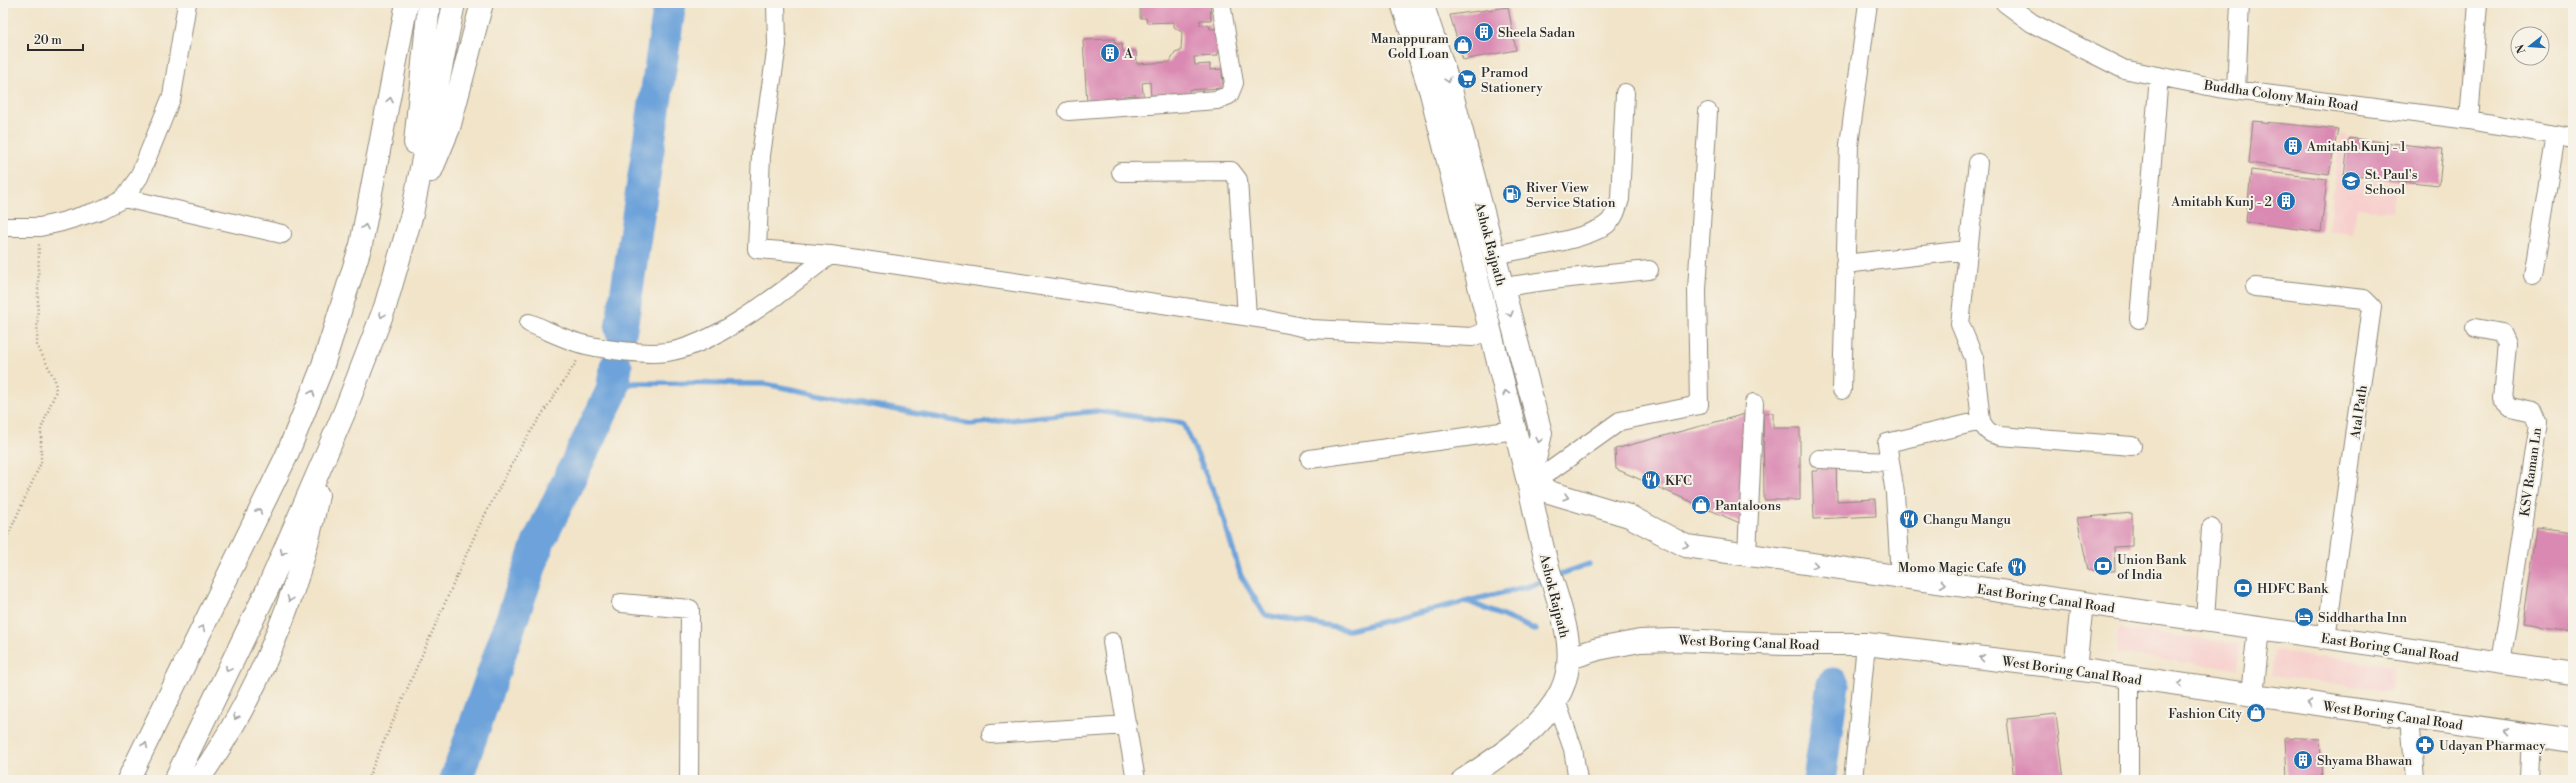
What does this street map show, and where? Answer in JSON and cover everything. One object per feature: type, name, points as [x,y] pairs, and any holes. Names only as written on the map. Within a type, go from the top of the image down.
[{"type":"main road","points":[[128,780],[286,457],[322,368],[361,245],[407,3]]},
{"type":"main road","points":[[412,214],[418,101],[429,3]]},
{"type":"main road","points":[[412,214],[442,3]]},
{"type":"main road","points":[[412,214],[454,3]]},
{"type":"main road","points":[[175,780],[268,588],[327,453],[385,307],[443,112],[467,3]]},
{"type":"main road","points":[[412,214],[449,128],[482,3]]},
{"type":"main road","name":"Ashok Rajpath","points":[[1402,3],[1431,93],[1529,486],[1547,566],[1560,606],[1570,658],[1562,689],[1556,701],[1531,729],[1502,755],[1463,780]]},
{"type":"main road","name":"Ashok Rajpath","points":[[1422,3],[1451,90],[1541,433],[1529,486]]},
{"type":"main road","points":[[198,780],[234,721],[271,650],[296,583],[309,541],[327,453]]},
{"type":"main road","name":"East Boring Canal Road","points":[[1529,486],[1629,516],[1686,546],[1900,578],[2573,673]]},
{"type":"main road","points":[[2075,669],[2082,603]]},
{"type":"main road","points":[[2252,695],[2259,628]]},
{"type":"main road","name":"West Boring Canal Road","points":[[1570,658],[1598,649],[1640,641],[1674,640],[1787,644],[1866,644],[2075,669],[2573,741]]},
{"type":"street","points":[[3,227],[40,227],[101,210],[124,198],[139,178],[172,96],[187,3]]},
{"type":"street","points":[[776,3],[777,45],[761,155],[757,248],[830,255],[1247,316],[1311,329],[1472,337],[1490,330]]},
{"type":"street","points":[[1068,111],[1217,100],[1229,96],[1234,83],[1221,3]]},
{"type":"street","points":[[1842,390],[1849,145],[1868,3]]},
{"type":"street","name":"Buddha Colony Main Road","points":[[2005,3],[2032,23],[2123,69],[2236,90],[2469,120],[2564,137]]},
{"type":"street","points":[[2236,90],[2240,3]]},
{"type":"street","points":[[2469,120],[2478,3]]},
{"type":"street","points":[[2139,319],[2160,76]]},
{"type":"street","points":[[1494,255],[1583,235],[1608,223],[1616,213],[1620,199],[1625,93]]},
{"type":"street","points":[[1529,486],[1620,420],[1699,406],[1697,290],[1708,112]]},
{"type":"street","points":[[2533,275],[2564,137]]},
{"type":"street","points":[[1978,163],[1967,250],[1960,324],[1974,358],[1982,421],[1985,429],[1991,434],[2000,436],[2132,446]]},
{"type":"street","points":[[1121,172],[1231,172],[1238,180],[1247,316]]},
{"type":"street","points":[[124,198],[282,234]]},
{"type":"street","points":[[1845,264],[1967,250]]},
{"type":"street","points":[[530,323],[585,345],[653,353],[668,352],[688,347],[760,308],[830,255]]},
{"type":"street","points":[[1503,287],[1560,279],[1649,270]]},
{"type":"street","name":"Atal Path","points":[[2255,287],[2364,299],[2372,307],[2326,638]]},
{"type":"street","name":"KSV Raman Ln","points":[[2475,328],[2502,332],[2507,344],[2502,399],[2510,407],[2533,412],[2538,424],[2501,663]]},
{"type":"street","points":[[1747,555],[1754,403]]},
{"type":"street","points":[[1900,578],[1895,493],[1887,443],[1982,421]]},
{"type":"street","points":[[1310,459],[1515,430]]},
{"type":"street","points":[[1819,459],[1890,462]]},
{"type":"street","points":[[2205,620],[2211,528]]},
{"type":"street","points":[[621,603],[690,609],[689,780]]},
{"type":"street","points":[[1112,642],[1136,780]]},
{"type":"street","points":[[1853,780],[1866,644]]},
{"type":"street","points":[[2129,677],[2129,780]]},
{"type":"street","points":[[1556,701],[1573,749],[1578,780]]},
{"type":"street","points":[[2410,717],[2415,780]]},
{"type":"street","points":[[991,734],[1127,724]]},
{"type":"street","points":[[2529,780],[2531,735]]},
{"type":"path","points":[[3,546],[41,463],[41,428],[56,391],[56,380],[37,345],[40,227]]},
{"type":"path","points":[[367,780],[478,528],[522,445],[579,358]]},
{"type":"shaded area","name":"St. Paul's School","points":[[2341,134],[2347,135],[2341,178],[2397,184],[2392,211],[2357,208],[2352,234],[2328,231]]},
{"type":"shaded area","points":[[2119,629],[2240,644],[2237,669],[2117,654]]},
{"type":"shaded area","points":[[2274,651],[2394,666],[2391,691],[2271,676]]},
{"type":"building","name":"A","points":[[1140,3],[1210,3],[1211,20],[1200,20],[1200,25],[1209,25],[1210,29],[1222,28],[1223,51],[1219,51],[1217,56],[1194,57],[1195,65],[1210,64],[1210,70],[1222,69],[1223,88],[1189,90],[1190,96],[1151,99],[1150,82],[1142,83],[1144,103],[1137,103],[1136,95],[1123,96],[1123,101],[1087,103],[1083,40],[1114,39],[1115,44],[1122,44],[1123,52],[1136,51],[1137,64],[1170,62],[1175,53],[1181,51],[1182,32],[1174,27],[1174,22],[1147,23],[1146,18],[1140,18]]},
{"type":"building","name":"Sheela Sadan","points":[[1508,7],[1516,50],[1463,60],[1450,15]]},
{"type":"building","name":"Amitabh Kunj - 1","points":[[2253,121],[2338,129],[2329,174],[2249,163]]},
{"type":"building","points":[[2349,138],[2443,149],[2439,185],[2344,175]]},
{"type":"building","name":"Amitabh Kunj - 2","points":[[2251,170],[2327,179],[2321,232],[2246,222]]},
{"type":"building","points":[[1749,413],[1742,524],[1616,469],[1615,449]]},
{"type":"building","points":[[1763,413],[1773,413],[1773,428],[1800,428],[1800,500],[1764,500]]},
{"type":"building","points":[[1836,463],[1837,501],[1875,499],[1876,516],[1814,519],[1812,471],[1818,471],[1818,464]]},
{"type":"building","points":[[2132,513],[2132,546],[2114,547],[2115,571],[2088,570],[2077,518]]},
{"type":"building","points":[[2537,527],[2573,532],[2573,631],[2523,624]]},
{"type":"building","points":[[2056,714],[2064,780],[2014,780],[2007,719]]},
{"type":"building","name":"Shyama Bhawan","points":[[2285,737],[2320,739],[2322,780],[2287,780]]},
{"type":"waterway","points":[[621,329],[670,3]]},
{"type":"waterway","points":[[456,780],[539,541],[612,391],[616,367]]},
{"type":"waterway","points":[[612,391],[634,383],[765,384],[970,424],[1096,411],[1183,423],[1218,501],[1241,576],[1265,615],[1348,630],[1530,586],[1547,579]]},
{"type":"waterway","points":[[1555,576],[1589,564]]},
{"type":"waterway","points":[[1467,601],[1536,630]]},
{"type":"waterway","points":[[1819,780],[1833,684]]},
{"type":"place","name":"Sheela Sadan","points":[[1484,32]]},
{"type":"place","name":"Manappuram Gold Loan","points":[[1463,45]]},
{"type":"place","name":"A","points":[[1110,53]]},
{"type":"place","name":"Pramod Stationery","points":[[1467,79]]},
{"type":"place","name":"Amitabh Kunj - 1","points":[[2293,146]]},
{"type":"place","name":"St. Paul's School","points":[[2351,181]]},
{"type":"place","name":"River View Service Station","points":[[1512,194]]},
{"type":"place","name":"Amitabh Kunj - 2","points":[[2286,201]]},
{"type":"place","name":"KFC","points":[[1651,480]]},
{"type":"place","name":"Pantaloons","points":[[1701,505]]},
{"type":"place","name":"Changu Mangu","points":[[1909,519]]},
{"type":"place","name":"Union Bank of India","points":[[2103,566]]},
{"type":"place","name":"Momo Magic Cafe","points":[[2017,567]]},
{"type":"place","name":"HDFC Bank","points":[[2243,588]]},
{"type":"place","name":"Siddhartha Inn","points":[[2304,617]]},
{"type":"place","name":"Fashion City","points":[[2256,713]]},
{"type":"place","name":"Udayan Pharmacy","points":[[2425,745]]},
{"type":"place","name":"Shyama Bhawan","points":[[2303,760]]}]
